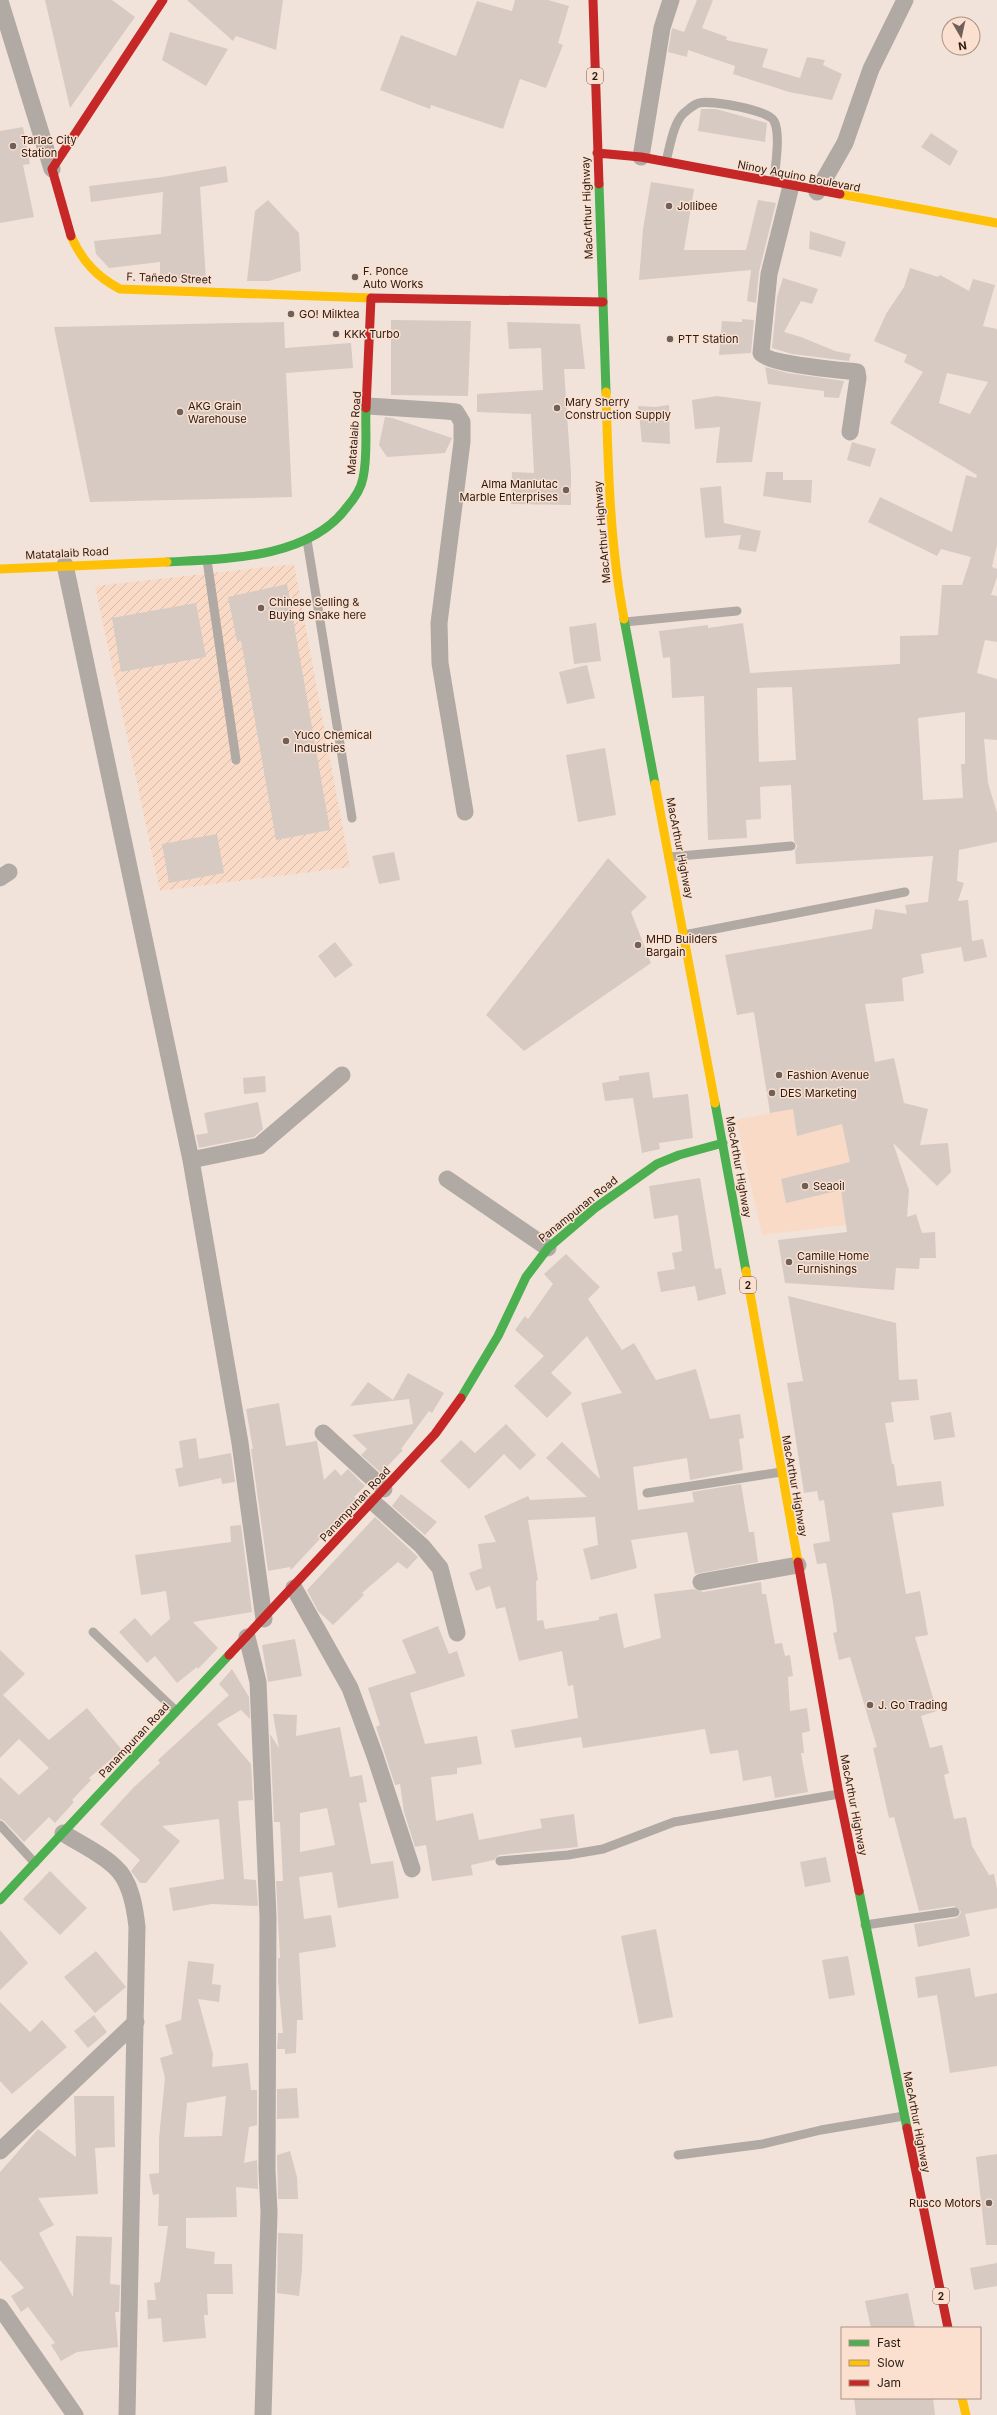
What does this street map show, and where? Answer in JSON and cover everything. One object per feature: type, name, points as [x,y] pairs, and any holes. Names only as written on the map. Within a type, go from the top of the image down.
[{"type":"main road","points":[[52,169],[163,0]]},
{"type":"main road","name":"MacArthur Highway","points":[[592,0],[609,492],[620,594],[723,1143],[839,1794],[948,2327]]},
{"type":"main road","name":"Ninoy Aquino Boulevard","points":[[597,153],[641,157],[817,192],[997,224]]},
{"type":"main road","name":"F. Tañedo Street","points":[[52,169],[60,200],[76,247],[93,273],[110,285],[120,288],[371,298]]},
{"type":"main road","points":[[371,298],[603,302]]},
{"type":"main road","name":"Matatalaib Road","points":[[0,569],[207,560],[262,554],[307,540],[344,512],[356,496],[364,478],[371,298]]},
{"type":"main road","name":"Panampunan Road","points":[[0,1900],[294,1588],[435,1434],[470,1386],[498,1336],[526,1278],[548,1248],[595,1208],[657,1164],[679,1154],[723,1143]]},
{"type":"main road","points":[[962,2399],[966,2415]]},
{"type":"street","points":[[641,157],[662,28],[671,0]]},
{"type":"street","points":[[817,192],[846,143],[871,69],[905,0]]},
{"type":"street","points":[[0,1],[52,169]]},
{"type":"street","points":[[791,186],[769,274],[761,353],[765,357],[778,360],[856,372],[858,378],[850,432]]},
{"type":"street","points":[[368,406],[456,412],[462,422],[462,442],[439,623],[440,663],[465,812]]},
{"type":"street","points":[[65,565],[191,1160],[240,1443],[264,1619]]},
{"type":"street","points":[[191,1160],[258,1146],[342,1075]]},
{"type":"street","points":[[446,1179],[548,1248]]},
{"type":"street","points":[[323,1433],[440,1568],[457,1633]]},
{"type":"street","points":[[701,1582],[798,1565]]},
{"type":"street","points":[[294,1588],[350,1688],[375,1756],[412,1869]]},
{"type":"street","points":[[247,1637],[258,1682],[268,1917],[267,2170],[269,2212],[263,2415]]},
{"type":"street","points":[[63,1833],[116,1867],[126,1882],[135,1912],[137,1928],[127,2415]]},
{"type":"street","points":[[0,2151],[136,2022]]},
{"type":"street","points":[[0,2307],[75,2415]]},
{"type":"lane","points":[[665,162],[680,117],[684,112],[699,103],[731,106],[762,112],[772,116],[775,123],[774,183]]},
{"type":"lane","points":[[307,540],[352,818]]},
{"type":"lane","points":[[207,560],[236,760]]},
{"type":"lane","points":[[625,622],[737,611]]},
{"type":"lane","points":[[669,857],[791,846]]},
{"type":"lane","points":[[684,935],[905,892]]},
{"type":"lane","points":[[647,1493],[781,1472]]},
{"type":"lane","points":[[93,1632],[177,1712]]},
{"type":"lane","points":[[500,1860],[560,1856],[603,1849],[674,1822],[839,1794]]},
{"type":"lane","points":[[0,1826],[35,1863]]},
{"type":"lane","points":[[865,1925],[955,1912]]},
{"type":"lane","points":[[678,2155],[763,2144],[821,2130],[904,2116]]},
{"type":"shaded area","points":[[294,564],[350,867],[160,891],[95,586]]},
{"type":"shaded area","points":[[875,1092],[862,1223],[762,1235],[736,1120]]},
{"type":"building","points":[[45,0],[112,0],[135,17],[70,108]]},
{"type":"building","points":[[187,0],[283,0],[276,50],[236,36],[233,41]]},
{"type":"building","points":[[515,0],[548,0],[569,6],[558,43],[563,45],[546,88],[520,79],[503,129],[431,105],[430,109],[380,90],[401,35],[456,56],[477,1],[512,11]]},
{"type":"building","points":[[697,0],[713,0],[702,28],[727,37],[726,40],[768,49],[762,67],[800,78],[807,57],[825,60],[823,65],[842,74],[832,100],[789,92],[733,74],[735,66],[688,50],[687,57],[668,52],[672,28],[684,32]]},
{"type":"building","points":[[170,32],[228,49],[206,86],[162,60]]},
{"type":"building","points":[[701,109],[716,109],[767,123],[765,142],[698,131]]},
{"type":"building","name":"Tarlac City Station","points":[[23,127],[30,164],[23,165],[34,217],[0,223],[0,131]]},
{"type":"building","points":[[931,133],[958,151],[950,166],[921,147]]},
{"type":"building","points":[[226,166],[228,182],[200,187],[206,280],[160,278],[160,262],[109,268],[96,254],[94,241],[161,234],[163,192],[91,202],[89,186],[163,177]]},
{"type":"building","points":[[651,182],[694,189],[684,250],[746,250],[758,200],[776,203],[759,272],[756,303],[747,301],[751,270],[639,280],[643,229]]},
{"type":"building","points":[[268,200],[299,233],[301,271],[269,281],[247,281],[255,211]]},
{"type":"building","points":[[810,231],[846,242],[841,257],[809,249]]},
{"type":"building","points":[[910,268],[938,277],[940,275],[969,291],[973,279],[995,285],[983,326],[997,329],[997,545],[992,567],[997,569],[997,577],[991,595],[997,596],[997,642],[985,640],[977,673],[997,679],[997,740],[984,739],[988,783],[997,813],[997,842],[959,850],[957,881],[964,883],[958,901],[968,900],[972,941],[983,939],[987,957],[964,962],[961,947],[921,954],[924,973],[902,978],[904,1001],[865,1004],[875,1062],[894,1058],[904,1103],[928,1109],[920,1145],[948,1143],[951,1172],[937,1186],[893,1143],[909,1190],[907,1217],[916,1214],[922,1233],[935,1232],[936,1258],[920,1258],[919,1269],[896,1268],[894,1290],[785,1283],[778,1240],[847,1232],[841,1190],[786,1203],[781,1179],[850,1162],[842,1124],[797,1136],[793,1109],[770,1113],[754,1012],[737,1015],[725,955],[872,929],[875,909],[907,914],[905,905],[928,902],[933,856],[796,864],[795,851],[797,846],[794,841],[791,785],[760,787],[761,819],[746,820],[747,838],[708,840],[704,696],[672,698],[670,657],[663,658],[659,631],[708,625],[708,628],[743,623],[750,673],[900,664],[900,636],[938,635],[942,585],[962,585],[971,557],[941,549],[937,556],[868,522],[880,497],[952,532],[966,475],[976,478],[977,475],[890,423],[923,372],[904,362],[907,355],[874,341],[886,314],[904,287]],"holes":[[[947,373],[988,382],[970,414],[939,403]],[[792,687],[796,760],[759,762],[757,688]],[[965,712],[965,764],[961,764],[963,798],[923,800],[918,718]]]},
{"type":"building","points":[[783,278],[818,289],[812,304],[801,301],[784,332],[801,337],[835,351],[851,354],[849,361],[792,354],[772,348],[777,297]]},
{"type":"building","points":[[742,319],[754,320],[751,353],[719,355],[722,321],[742,322]]},
{"type":"building","points":[[391,320],[471,321],[468,396],[391,395]]},
{"type":"building","name":"AKG Grain Warehouse","points":[[284,322],[285,348],[351,343],[353,368],[286,373],[292,497],[90,502],[54,327]]},
{"type":"building","points":[[507,322],[580,324],[585,369],[564,369],[571,473],[571,505],[511,504],[512,472],[534,473],[531,414],[477,412],[477,394],[543,390],[541,348],[509,349]]},
{"type":"building","points":[[765,367],[788,373],[844,381],[839,398],[824,397],[824,391],[768,384]]},
{"type":"building","points":[[717,396],[761,402],[752,462],[716,463],[720,427],[695,429],[692,400]]},
{"type":"building","points":[[669,405],[670,444],[642,442],[638,406],[655,407]]},
{"type":"building","points":[[385,417],[452,438],[445,453],[387,457],[379,445]]},
{"type":"building","points":[[852,442],[876,449],[870,467],[847,460]]},
{"type":"building","points":[[766,472],[783,472],[783,480],[812,480],[811,503],[763,496]]},
{"type":"building","points":[[721,486],[724,523],[761,531],[756,552],[738,549],[741,535],[705,538],[700,488]]},
{"type":"building","name":"Yuco Chemical Industries","points":[[287,584],[330,830],[276,840],[241,641],[237,641],[228,597]]},
{"type":"building","points":[[196,603],[206,657],[121,672],[112,618]]},
{"type":"building","points":[[596,623],[601,661],[574,664],[569,627]]},
{"type":"building","points":[[587,665],[595,698],[567,704],[559,672]]},
{"type":"building","points":[[605,748],[616,815],[578,822],[566,755]]},
{"type":"building","points":[[217,834],[224,873],[169,883],[162,844]]},
{"type":"building","points":[[394,852],[400,880],[379,884],[372,856]]},
{"type":"building","points":[[608,858],[647,897],[631,912],[651,963],[524,1051],[486,1015]]},
{"type":"building","points":[[335,942],[353,965],[335,978],[318,956]]},
{"type":"building","points":[[649,1072],[653,1098],[688,1094],[693,1138],[659,1143],[660,1149],[642,1153],[633,1098],[605,1101],[602,1083],[619,1080],[619,1076]]},
{"type":"building","points":[[265,1076],[266,1092],[244,1094],[243,1078]]},
{"type":"building","points":[[258,1102],[263,1129],[254,1137],[199,1148],[196,1135],[208,1133],[204,1113]]},
{"type":"building","points":[[700,1178],[715,1269],[721,1268],[726,1294],[698,1301],[695,1286],[661,1292],[657,1272],[675,1269],[672,1253],[682,1251],[678,1215],[654,1219],[649,1186]]},
{"type":"building","points":[[566,1254],[600,1287],[588,1299],[622,1350],[634,1343],[656,1380],[696,1369],[710,1419],[740,1414],[744,1438],[739,1439],[743,1470],[690,1480],[687,1458],[633,1467],[638,1510],[694,1502],[692,1492],[741,1484],[749,1532],[754,1532],[758,1562],[695,1574],[687,1532],[631,1540],[637,1568],[591,1580],[583,1549],[598,1545],[595,1517],[528,1520],[538,1580],[536,1581],[537,1621],[543,1620],[545,1629],[599,1620],[599,1617],[617,1613],[624,1648],[661,1638],[654,1594],[694,1589],[703,1592],[761,1582],[762,1594],[766,1594],[775,1644],[782,1643],[785,1656],[790,1655],[793,1676],[788,1677],[790,1711],[807,1708],[810,1731],[802,1733],[804,1753],[801,1753],[808,1792],[775,1798],[771,1776],[743,1781],[738,1750],[710,1754],[705,1729],[583,1748],[581,1737],[515,1748],[511,1730],[578,1718],[573,1685],[568,1686],[562,1651],[519,1661],[505,1607],[496,1609],[490,1586],[476,1591],[469,1573],[482,1568],[478,1544],[496,1542],[484,1516],[528,1496],[530,1500],[587,1497],[546,1458],[562,1442],[600,1479],[581,1403],[622,1393],[587,1336],[551,1373],[572,1393],[547,1418],[514,1386],[544,1356],[515,1330],[525,1316],[528,1319],[553,1284],[544,1274]]},
{"type":"building","points":[[788,1296],[896,1323],[899,1380],[917,1379],[919,1400],[891,1402],[894,1422],[885,1423],[892,1464],[894,1464],[897,1486],[941,1481],[944,1506],[892,1513],[906,1594],[920,1591],[928,1635],[915,1637],[937,1711],[921,1716],[930,1748],[942,1745],[949,1773],[944,1775],[954,1819],[966,1817],[972,1846],[989,1875],[994,1874],[997,1889],[997,1908],[965,1914],[970,1936],[918,1947],[914,1924],[956,1918],[960,1915],[961,1911],[954,1906],[919,1911],[894,1817],[889,1818],[873,1748],[877,1747],[850,1657],[839,1660],[833,1633],[837,1632],[826,1563],[817,1564],[813,1544],[830,1541],[824,1500],[819,1501],[817,1491],[804,1493],[787,1383],[803,1381]]},
{"type":"building","points":[[408,1373],[444,1393],[432,1413],[429,1411],[401,1449],[403,1450],[381,1473],[361,1455],[367,1449],[352,1435],[413,1424],[409,1399],[350,1406],[368,1382],[393,1400]]},
{"type":"building","points":[[279,1403],[286,1446],[317,1441],[324,1480],[335,1469],[341,1476],[348,1469],[365,1486],[354,1497],[357,1499],[291,1570],[290,1567],[268,1571],[251,1449],[253,1449],[246,1409]]},
{"type":"building","points":[[951,1412],[955,1437],[934,1440],[930,1416]]},
{"type":"building","points":[[506,1424],[536,1455],[520,1470],[504,1454],[469,1489],[440,1461],[461,1440],[475,1453]]},
{"type":"building","points":[[196,1438],[199,1459],[231,1453],[235,1482],[222,1484],[221,1478],[179,1487],[175,1469],[183,1467],[179,1441]]},
{"type":"building","points":[[401,1494],[437,1522],[425,1535],[392,1506]]},
{"type":"building","points":[[375,1517],[418,1557],[407,1569],[398,1562],[362,1593],[364,1595],[333,1625],[318,1611],[307,1590]]},
{"type":"building","points":[[241,1525],[252,1612],[193,1622],[218,1648],[198,1669],[197,1667],[177,1683],[155,1656],[147,1663],[119,1632],[135,1618],[151,1636],[170,1619],[166,1591],[141,1595],[135,1555],[231,1542],[230,1526]]},
{"type":"building","points":[[438,1626],[449,1654],[457,1651],[465,1676],[410,1693],[425,1744],[477,1736],[482,1764],[457,1768],[457,1774],[431,1777],[436,1821],[473,1813],[479,1840],[542,1828],[540,1819],[574,1814],[578,1847],[499,1855],[494,1860],[471,1865],[473,1875],[432,1881],[426,1845],[415,1847],[404,1812],[400,1784],[395,1785],[376,1727],[380,1725],[368,1688],[416,1673],[402,1640]]},
{"type":"building","points":[[295,1639],[302,1676],[268,1682],[262,1645]]},
{"type":"building","points":[[0,1650],[25,1674],[3,1695],[49,1740],[87,1708],[122,1750],[89,1778],[91,1780],[72,1800],[74,1802],[55,1823],[49,1817],[24,1842],[4,1821],[0,1819],[0,1777],[19,1795],[49,1768],[19,1739],[0,1758]]},
{"type":"building","points":[[232,1669],[249,1697],[250,1719],[241,1710],[217,1724],[251,1764],[253,1800],[238,1801],[244,1879],[256,1880],[258,1906],[212,1904],[173,1911],[169,1888],[224,1879],[219,1819],[162,1826],[180,1841],[146,1883],[140,1883],[131,1871],[140,1860],[100,1824],[133,1788],[160,1763],[158,1760],[229,1695],[219,1684]]},
{"type":"building","points":[[273,1714],[297,1715],[296,1736],[340,1727],[350,1777],[362,1775],[367,1802],[359,1803],[371,1864],[393,1861],[399,1898],[338,1908],[332,1872],[299,1877],[304,1919],[331,1915],[336,1947],[299,1953],[303,2020],[297,2020],[296,2053],[285,2054],[285,2049],[277,2049],[278,2033],[283,2033],[278,1981],[278,1958],[280,1958],[276,1881],[283,1881],[280,1822],[274,1822],[270,1734],[279,1748]],"holes":[[[327,1808],[335,1845],[300,1852],[300,1813]]]},
{"type":"building","points":[[826,1857],[831,1882],[805,1887],[800,1862]]},
{"type":"building","points":[[50,1871],[87,1908],[60,1935],[23,1899]]},
{"type":"building","points":[[656,1929],[673,2017],[639,2024],[621,1936]]},
{"type":"building","points":[[0,1930],[28,1963],[0,1990]]},
{"type":"building","points":[[96,1951],[126,1987],[95,2013],[64,1977]]},
{"type":"building","points":[[848,1956],[855,1995],[829,1999],[822,1960]]},
{"type":"building","points":[[188,1961],[214,1964],[212,1984],[221,1985],[219,2002],[198,1999],[213,2054],[212,2067],[248,2063],[251,2090],[257,2090],[257,2125],[249,2127],[244,2163],[257,2160],[258,2189],[236,2187],[237,2217],[186,2218],[186,2248],[215,2252],[214,2264],[232,2264],[233,2294],[207,2294],[208,2315],[204,2315],[206,2338],[163,2342],[161,2318],[148,2319],[147,2300],[156,2300],[154,2283],[160,2282],[168,2226],[158,2226],[159,2194],[153,2195],[149,2174],[159,2173],[159,2138],[165,2078],[160,2058],[173,2054],[165,2025],[181,2020]],"holes":[[[226,2096],[222,2136],[184,2137],[187,2103]]]},
{"type":"building","points":[[970,1968],[975,1997],[997,1993],[997,2066],[950,2073],[937,1995],[918,1998],[915,1977]]},
{"type":"building","points":[[0,2002],[30,2032],[42,2020],[67,2047],[12,2094],[0,2081]]},
{"type":"building","points":[[94,2015],[107,2032],[88,2048],[74,2031]]},
{"type":"building","points":[[297,2088],[299,2118],[277,2119],[277,2089]]},
{"type":"building","points":[[74,2096],[114,2096],[115,2147],[95,2148],[98,2194],[38,2198],[54,2225],[39,2233],[73,2297],[76,2236],[112,2237],[110,2284],[120,2285],[119,2312],[115,2312],[118,2347],[77,2352],[61,2361],[51,2345],[55,2343],[28,2307],[21,2312],[11,2296],[24,2288],[0,2260],[0,2172],[38,2129],[76,2157]]},
{"type":"building","points":[[290,2151],[297,2177],[298,2199],[278,2199],[277,2155]]},
{"type":"building","name":"Rusco Motors","points":[[997,2154],[997,2245],[986,2245],[976,2157]]},
{"type":"building","points":[[278,2233],[303,2234],[302,2270],[299,2296],[277,2293]]},
{"type":"building","points":[[997,2263],[997,2286],[974,2290],[970,2268]]},
{"type":"building","points":[[908,2293],[915,2327],[871,2327],[865,2301]]},
{"type":"building","points":[[854,2399],[933,2399],[935,2415],[856,2415]]},
{"type":"traffic: fast","points":[[599,184],[606,392]]},
{"type":"traffic: fast","points":[[167,562],[239,557],[264,553],[289,546],[311,537],[331,524],[352,501],[362,482],[365,470],[366,408]]},
{"type":"traffic: fast","points":[[624,619],[655,784]]},
{"type":"traffic: fast","points":[[715,1103],[746,1271]]},
{"type":"traffic: fast","points":[[461,1398],[498,1336],[526,1277],[548,1248],[595,1208],[657,1164],[679,1155],[723,1143]]},
{"type":"traffic: fast","points":[[0,1900],[229,1655]]},
{"type":"traffic: fast","points":[[859,1891],[907,2128]]},
{"type":"traffic: slow","points":[[840,194],[997,223]]},
{"type":"traffic: slow","points":[[71,236],[85,261],[97,274],[120,289],[371,298]]},
{"type":"traffic: slow","points":[[606,392],[609,478],[613,535],[619,591],[624,619]]},
{"type":"traffic: slow","points":[[0,569],[167,562]]},
{"type":"traffic: slow","points":[[655,784],[715,1103]]},
{"type":"traffic: slow","points":[[746,1271],[798,1562]]},
{"type":"traffic: slow","points":[[962,2399],[966,2415]]},
{"type":"traffic: jam","points":[[71,236],[52,169],[163,0]]},
{"type":"traffic: jam","points":[[593,0],[599,184]]},
{"type":"traffic: jam","points":[[597,153],[641,157],[840,194]]},
{"type":"traffic: jam","points":[[366,408],[371,298],[603,302]]},
{"type":"traffic: jam","points":[[229,1655],[435,1434],[461,1398]]},
{"type":"traffic: jam","points":[[798,1562],[839,1794],[859,1891]]},
{"type":"traffic: jam","points":[[907,2128],[948,2327]]},
{"type":"place","name":"Tarlac City Station","points":[[13,146]]},
{"type":"place","name":"Jollibee","points":[[669,206]]},
{"type":"place","name":"F. Ponce Auto Works","points":[[355,277]]},
{"type":"place","name":"GO! Milktea","points":[[291,314]]},
{"type":"place","name":"KKK Turbo","points":[[336,334]]},
{"type":"place","name":"PTT Station","points":[[670,339]]},
{"type":"place","name":"Mary Sherry Construction Supply","points":[[557,408]]},
{"type":"place","name":"AKG Grain Warehouse","points":[[180,412]]},
{"type":"place","name":"Alma Manlutac Marble Enterprises","points":[[566,490]]},
{"type":"place","name":"Chinese Selling & Buying Snake here","points":[[261,608]]},
{"type":"place","name":"Yuco Chemical Industries","points":[[286,741]]},
{"type":"place","name":"MHD Builders Bargain","points":[[638,945]]},
{"type":"place","name":"Fashion Avenue","points":[[779,1075]]},
{"type":"place","name":"DES Marketing","points":[[772,1093]]},
{"type":"place","name":"Seaoil","points":[[805,1186]]},
{"type":"place","name":"Camille Home Furnishings","points":[[789,1262]]},
{"type":"place","name":"J. Go Trading","points":[[870,1705]]},
{"type":"place","name":"Rusco Motors","points":[[989,2203]]}]
